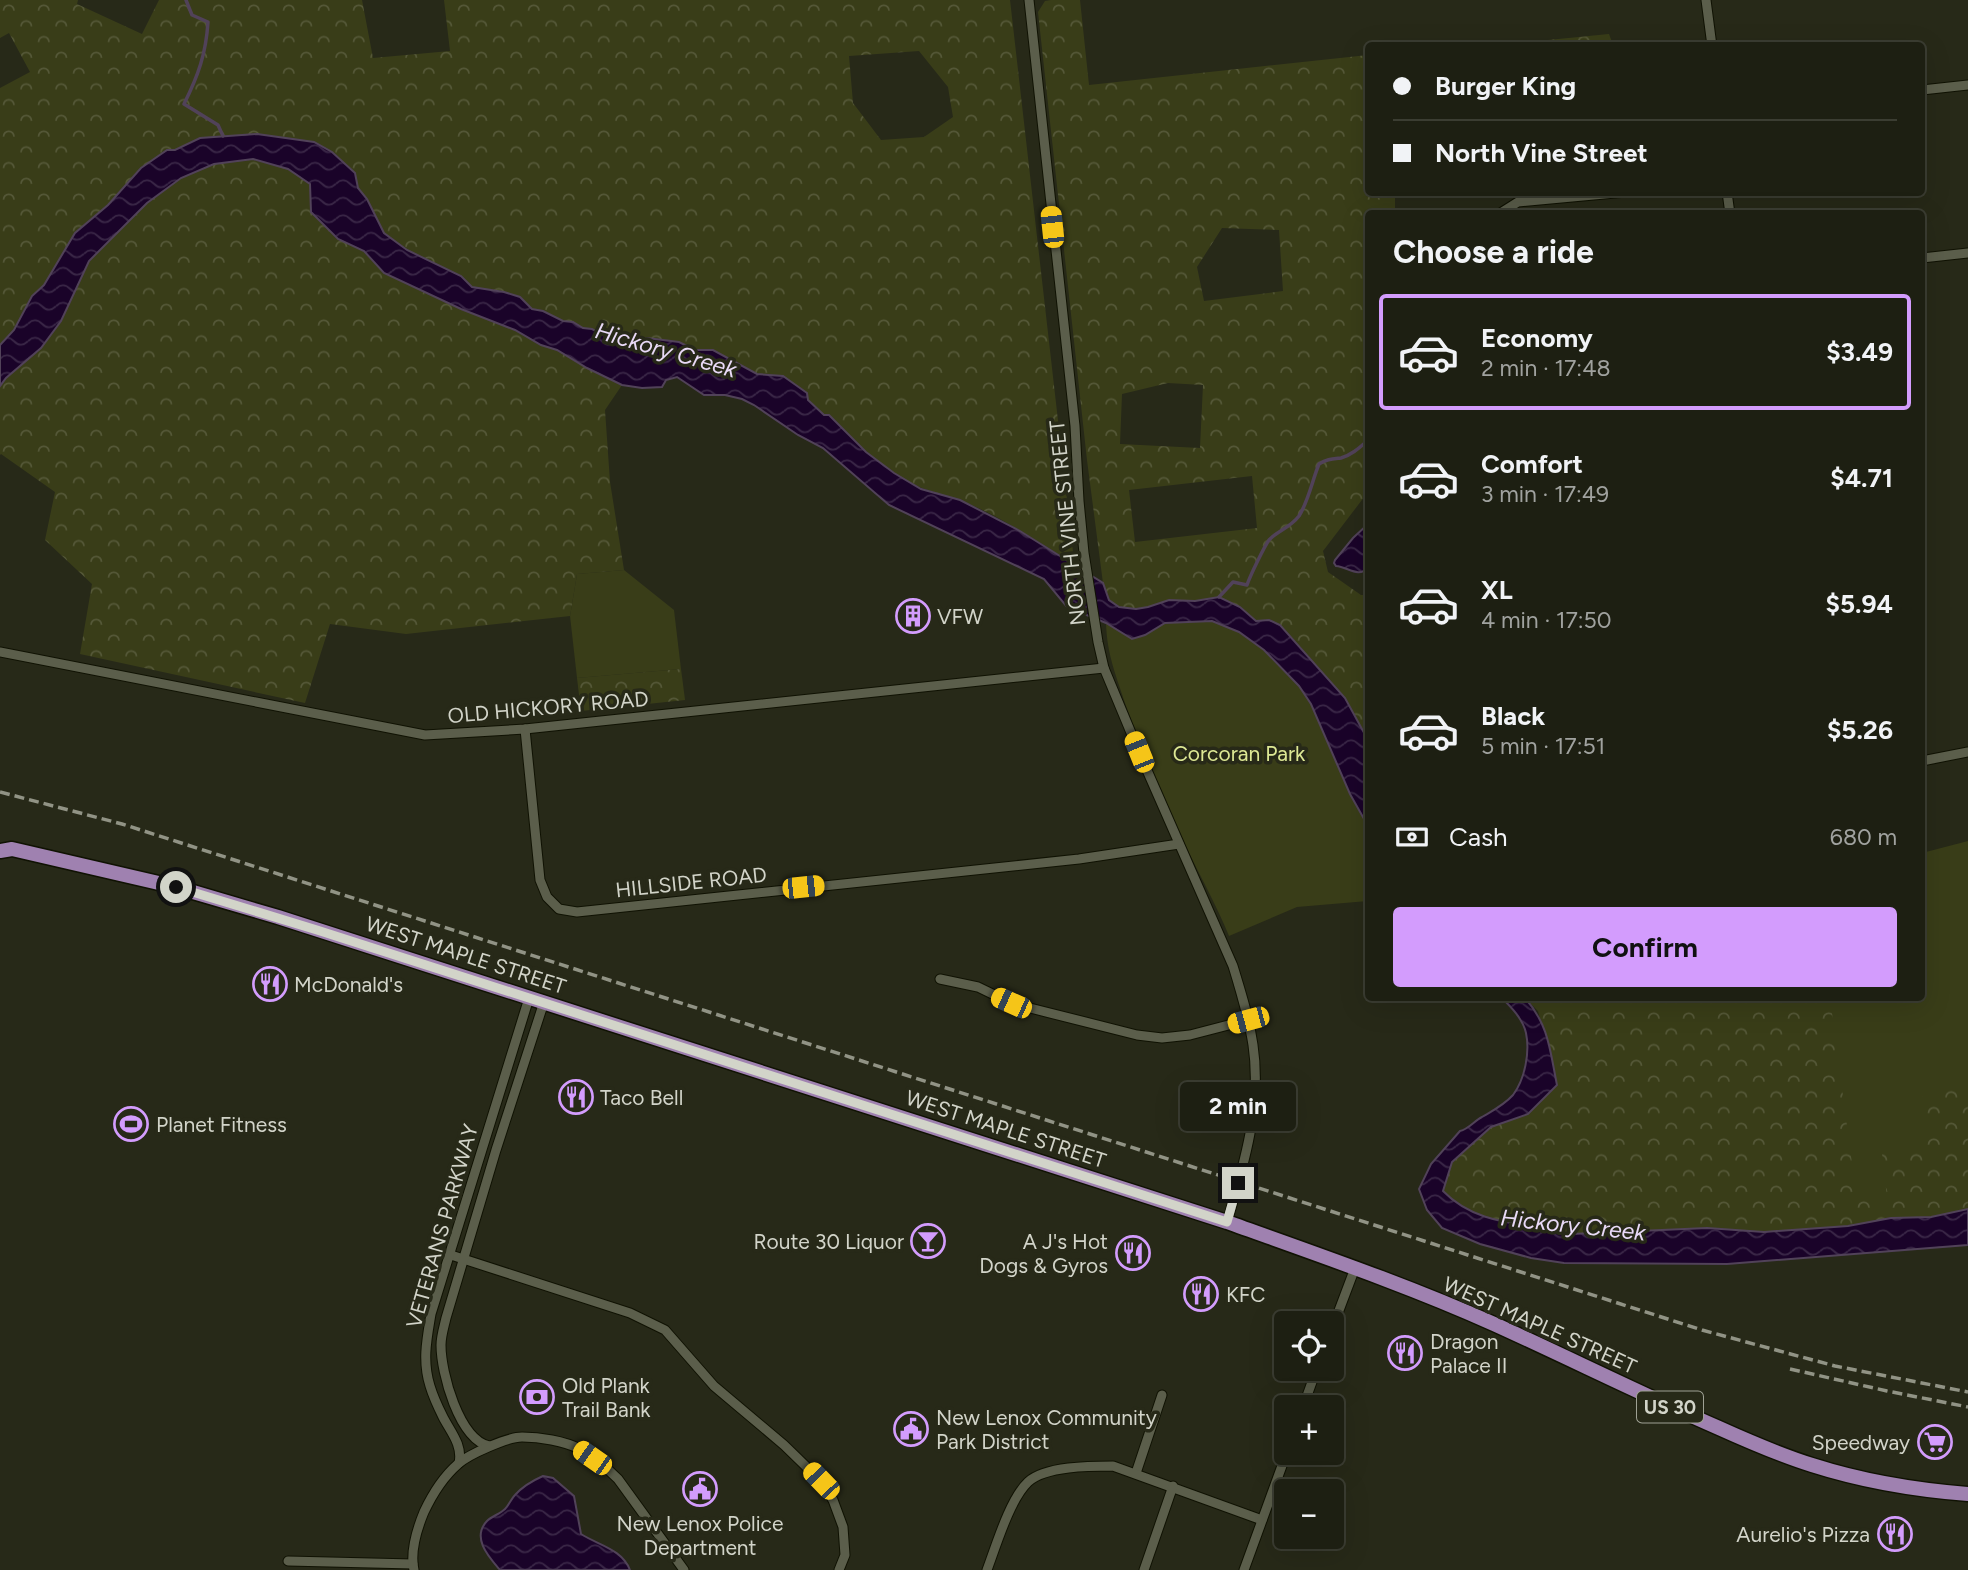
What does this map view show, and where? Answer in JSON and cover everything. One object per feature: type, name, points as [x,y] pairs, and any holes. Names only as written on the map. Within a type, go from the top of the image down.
[{"type":"main road","name":"WEST MAPLE STREET","points":[[0,839],[6,850],[176,887],[278,917],[1227,1222],[1355,1268],[1493,1324],[1774,1452],[1814,1466],[1898,1486],[1968,1494]]},
{"type":"street","name":"NORTH VINE STREET","points":[[1029,0],[1075,426],[1084,552],[1098,642],[1104,668],[1233,966],[1253,1047],[1255,1070],[1250,1139],[1227,1222]]},
{"type":"street","points":[[1706,0],[1711,42]]},
{"type":"street","points":[[1925,90],[1968,85]]},
{"type":"street","points":[[1505,210],[1518,202],[1583,196]]},
{"type":"street","points":[[1925,258],[1968,253]]},
{"type":"street","name":"OLD HICKORY ROAD","points":[[0,652],[425,735],[525,729],[1104,668]]},
{"type":"street","name":"HILLSIDE ROAD","points":[[525,729],[540,880],[547,897],[559,909],[591,911],[1079,859],[1179,844]]},
{"type":"street","points":[[1925,760],[1968,752]]},
{"type":"street","points":[[940,979],[978,988],[1011,1003],[1137,1035],[1162,1038],[1190,1035],[1248,1020]]},
{"type":"street","name":"VETERANS PARKWAY","points":[[459,1462],[461,1455],[456,1438],[441,1413],[429,1383],[425,1350],[431,1314],[536,1000]]},
{"type":"street","name":"VETERANS PARKWAY","points":[[489,1446],[482,1444],[468,1432],[444,1377],[441,1345],[446,1318],[496,1150],[536,1000]]},
{"type":"street","points":[[450,1255],[631,1313],[665,1330],[715,1386],[784,1445],[821,1481],[833,1500],[843,1527],[845,1555],[839,1570]]},
{"type":"street","points":[[1339,1311],[1355,1268]]},
{"type":"street","points":[[1136,1473],[1162,1395]]},
{"type":"street","points":[[288,1561],[414,1567],[415,1542],[420,1522],[432,1497],[459,1462],[489,1446],[520,1437],[552,1441],[579,1449],[605,1467],[618,1479],[684,1570]]},
{"type":"street","points":[[1244,1570],[1282,1465]]},
{"type":"street","points":[[987,1570],[1018,1494],[1030,1480],[1047,1472],[1113,1466],[1262,1520]]},
{"type":"street","points":[[1144,1570],[1173,1486]]},
{"type":"green space","points":[[0,0],[78,0],[77,4],[142,34],[159,0],[362,0],[373,58],[450,51],[444,0],[1010,0],[1073,552],[1067,560],[986,512],[902,479],[861,448],[808,400],[806,393],[783,377],[757,374],[713,350],[695,350],[679,342],[647,338],[635,343],[618,343],[592,329],[532,309],[520,297],[472,287],[461,276],[407,250],[384,233],[367,199],[358,188],[355,173],[314,142],[257,134],[200,138],[175,150],[167,150],[141,168],[108,205],[75,233],[44,285],[32,296],[14,330],[0,345],[0,88],[30,72],[9,33],[0,38]],"holes":[[[919,51],[948,87],[953,117],[924,137],[881,140],[853,103],[849,56]]]},
{"type":"green space","points":[[1080,0],[1089,85],[1365,55],[1365,196],[1395,196],[1395,210],[1365,210],[1365,496],[1323,551],[1328,572],[1361,595],[1365,595],[1365,733],[1269,620],[1256,622],[1240,607],[1219,597],[1195,601],[1169,600],[1136,609],[1119,607],[1109,600],[1103,583],[1087,460],[1038,12],[1045,1]],"holes":[[[1222,228],[1279,230],[1283,291],[1204,301],[1197,267]],[[1168,383],[1203,385],[1200,448],[1120,444],[1122,394]],[[1252,476],[1257,528],[1135,542],[1129,490]]]},
{"type":"green space","points":[[1609,34],[1612,42],[1548,42]]},
{"type":"green space","points":[[253,159],[288,169],[310,184],[338,239],[364,251],[384,273],[515,330],[622,385],[605,410],[610,482],[624,570],[577,574],[570,616],[406,634],[330,624],[305,703],[80,654],[92,584],[45,540],[55,492],[0,455],[0,386],[41,348],[61,321],[89,261],[147,203],[181,178],[214,164]]},
{"type":"green space","points":[[624,570],[674,610],[681,669],[577,678],[570,616],[577,574]]},
{"type":"green space","name":"Corcoran Park","points":[[1213,621],[1239,632],[1264,650],[1299,686],[1311,704],[1350,794],[1365,821],[1365,901],[1297,907],[1229,936],[1157,784],[1126,706],[1108,645],[1106,623],[1132,639],[1165,623]]},
{"type":"green space","points":[[681,669],[685,700],[581,711],[577,678]]},
{"type":"green space","points":[[1968,841],[1968,1209],[1848,1226],[1821,1001],[1925,1001],[1925,852]]},
{"type":"green space","points":[[1528,1001],[1830,1001],[1857,1201],[1887,1197],[1882,1154],[1931,1135],[1921,1088],[1957,1079],[1968,1093],[1968,1209],[1931,1217],[1764,1232],[1707,1228],[1571,1234],[1503,1222],[1472,1211],[1443,1191],[1452,1162],[1491,1127],[1528,1114],[1557,1085],[1538,1011]]},
{"type":"water","name":"Hickory Creek","points":[[257,134],[314,142],[332,152],[355,173],[358,188],[367,199],[384,233],[407,250],[461,276],[472,287],[520,297],[532,309],[592,329],[618,343],[635,343],[647,338],[679,342],[695,350],[713,350],[757,374],[783,376],[807,393],[808,400],[824,415],[829,415],[866,452],[894,473],[921,489],[960,500],[1020,531],[1103,583],[1109,600],[1119,607],[1136,609],[1169,600],[1195,601],[1219,597],[1240,607],[1256,621],[1269,620],[1280,625],[1345,698],[1365,735],[1365,821],[1350,794],[1311,704],[1299,686],[1264,650],[1239,632],[1212,621],[1165,623],[1132,639],[1106,623],[1067,607],[1044,579],[889,505],[823,448],[742,399],[725,395],[704,395],[677,377],[666,380],[662,387],[622,385],[515,330],[461,309],[384,273],[364,251],[338,239],[311,212],[310,184],[288,169],[253,159],[214,164],[181,178],[147,203],[89,261],[61,321],[41,348],[0,386],[0,345],[14,330],[32,296],[44,285],[75,233],[108,205],[141,168],[167,150],[175,150],[200,138]]},
{"type":"water","points":[[1365,527],[1364,571],[1357,572],[1334,563]]},
{"type":"water","points":[[1505,1001],[1527,1001],[1539,1018],[1547,1039],[1557,1085],[1528,1114],[1491,1127],[1452,1162],[1443,1191],[1471,1211],[1503,1222],[1571,1234],[1707,1228],[1764,1232],[1848,1226],[1891,1218],[1931,1217],[1968,1209],[1968,1245],[1727,1264],[1564,1263],[1531,1258],[1480,1244],[1442,1228],[1427,1210],[1419,1189],[1431,1164],[1460,1131],[1510,1099],[1517,1089],[1526,1065],[1527,1048],[1526,1033],[1513,1009]]},
{"type":"water","points":[[543,1476],[553,1478],[574,1496],[581,1534],[615,1552],[630,1570],[500,1570],[483,1547],[483,1527],[489,1519],[505,1509],[521,1489]]},
{"type":"waterway","points":[[186,0],[192,15],[208,22],[200,64],[184,104],[218,125],[223,136]]},
{"type":"waterway","points":[[1219,597],[1233,582],[1247,585],[1269,540],[1299,516],[1319,464],[1345,457],[1365,443]]},
{"type":"railway","points":[[0,792],[122,824],[1702,1330],[1835,1366],[1968,1392]]},
{"type":"railway","points":[[1790,1369],[1968,1407]]},
{"type":"place","name":"VFW","points":[[913,616]]},
{"type":"place","name":"McDonald's","points":[[270,984]]},
{"type":"place","name":"Taco Bell","points":[[576,1097]]},
{"type":"place","name":"Planet Fitness","points":[[131,1124]]},
{"type":"place","name":"Route 30 Liquor","points":[[928,1241]]},
{"type":"place","name":"A J's Hot Dogs & Gyros","points":[[1133,1253]]},
{"type":"place","name":"KFC","points":[[1201,1294]]},
{"type":"place","name":"Dragon Palace II","points":[[1405,1353]]},
{"type":"place","name":"Old Plank Trail Bank","points":[[537,1397]]},
{"type":"place","name":"New Lenox Community Park District","points":[[911,1429]]},
{"type":"place","name":"Speedway","points":[[1935,1442]]},
{"type":"place","name":"New Lenox Police Department","points":[[700,1489]]},
{"type":"place","name":"Aurelio's Pizza","points":[[1895,1534]]},
{"type":"route","points":[[176,887],[278,917],[1227,1222],[1238,1183]]}]
